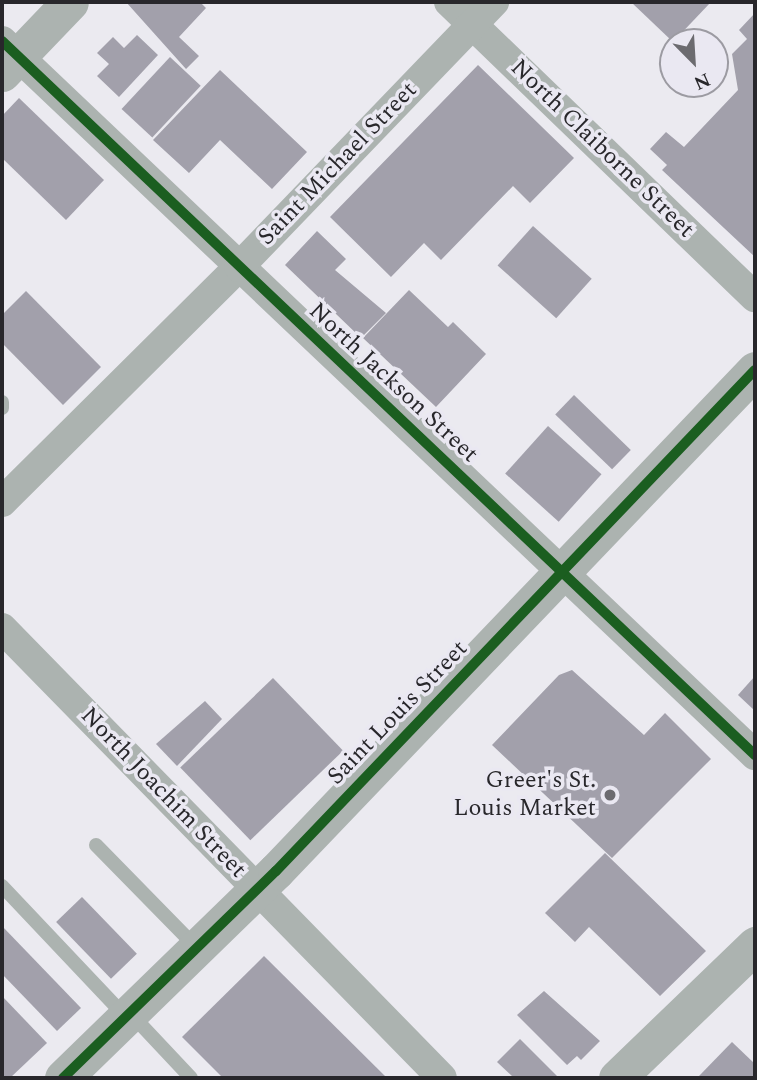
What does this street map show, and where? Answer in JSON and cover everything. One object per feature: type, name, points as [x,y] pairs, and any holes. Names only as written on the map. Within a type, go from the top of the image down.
[{"type":"street","points":[[7,57],[70,2]]},
{"type":"street","name":"North Claiborne Street","points":[[449,2],[755,297]]},
{"type":"street","name":"Saint Michael Street","points":[[2,502],[239,267],[494,2]]},
{"type":"street","name":"North Jackson Street","points":[[7,57],[239,267],[755,755]]},
{"type":"street","name":"Saint Louis Street","points":[[63,1078],[257,889],[755,370]]},
{"type":"street","name":"North Joachim Street","points":[[2,628],[442,1078]]},
{"type":"street","points":[[617,1078],[755,945]]},
{"type":"lane","points":[[2,402],[2,408]]},
{"type":"lane","points":[[96,845],[197,948]]},
{"type":"lane","points":[[2,886],[191,1078]]},
{"type":"building","points":[[126,2],[200,2],[206,8],[179,37],[199,56],[186,69]]},
{"type":"building","points":[[631,2],[711,2],[686,28],[659,29]]},
{"type":"building","points":[[755,13],[755,257],[662,170],[667,165],[650,149],[666,132],[684,147],[738,90],[732,54],[747,39],[739,30]]},
{"type":"building","points":[[137,35],[158,55],[119,97],[97,76],[109,64],[97,53],[113,37],[124,48]]},
{"type":"building","points":[[170,57],[201,86],[152,138],[122,109]]},
{"type":"building","points":[[478,65],[574,158],[530,203],[513,186],[441,260],[424,243],[391,277],[330,217]]},
{"type":"building","points":[[220,70],[307,152],[272,189],[220,140],[189,173],[153,140]]},
{"type":"building","points":[[19,98],[104,180],[66,220],[2,158],[2,116]]},
{"type":"building","points":[[533,226],[592,279],[556,318],[498,265]]},
{"type":"building","points":[[317,231],[346,259],[335,270],[386,313],[361,338],[285,265]]},
{"type":"building","points":[[409,290],[448,327],[453,322],[486,354],[436,407],[363,338]]},
{"type":"building","points":[[26,291],[101,367],[63,405],[2,343],[2,315]]},
{"type":"building","points":[[574,395],[631,450],[612,469],[555,414]]},
{"type":"building","points":[[548,426],[602,474],[559,522],[505,474]]},
{"type":"building","name":"Greer's St. Louis Market","points":[[572,670],[644,735],[665,713],[711,759],[612,858],[492,745],[559,675]]},
{"type":"building","points":[[755,676],[755,711],[738,695]]},
{"type":"building","points":[[273,678],[343,751],[250,840],[180,768]]},
{"type":"building","points":[[205,701],[222,719],[177,766],[156,744]]},
{"type":"building","points":[[605,853],[706,951],[660,996],[589,927],[575,942],[545,913]]},
{"type":"building","points":[[82,897],[137,954],[111,979],[56,922]]},
{"type":"building","points":[[2,926],[81,1008],[57,1031],[2,974]]},
{"type":"building","points":[[264,956],[387,1078],[223,1078],[182,1037]]},
{"type":"building","points":[[544,991],[600,1041],[581,1060],[577,1056],[567,1065],[517,1015]]},
{"type":"building","points":[[2,996],[47,1043],[10,1078],[2,1078]]},
{"type":"building","points":[[520,1039],[559,1078],[514,1078],[497,1062]]},
{"type":"building","points":[[732,1042],[755,1064],[755,1078],[699,1076]]},
{"type":"cycle path","points":[[2,41],[755,755]]},
{"type":"cycle path","points":[[63,1078],[276,871],[755,370]]},
{"type":"place","name":"Greer's St. Louis Market","points":[[610,795]]}]
